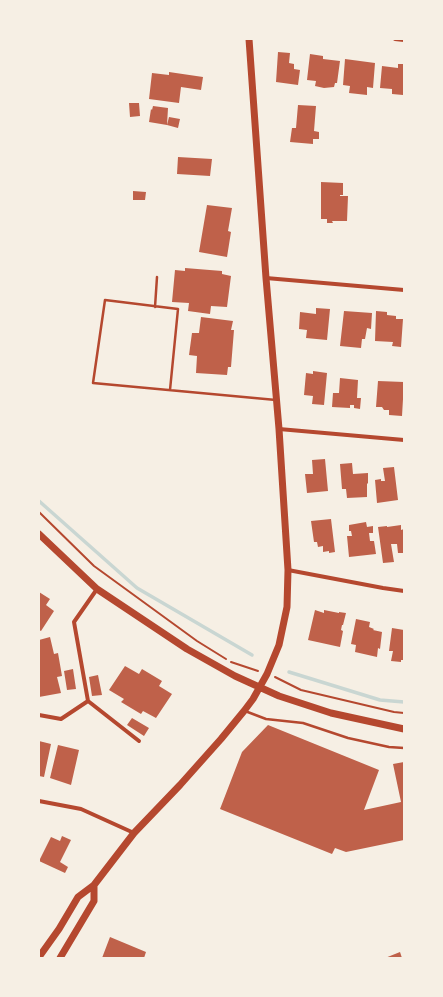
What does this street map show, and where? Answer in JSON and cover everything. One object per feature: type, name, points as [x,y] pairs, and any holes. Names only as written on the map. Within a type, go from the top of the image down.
[{"type":"street","points":[[39,957],[59,929],[78,897],[94,885],[134,833],[185,780],[244,711],[268,674],[279,645],[287,607],[288,570],[277,400],[266,278],[249,39]]},
{"type":"street","points":[[396,39],[404,40]]},
{"type":"street","points":[[266,278],[404,290]]},
{"type":"street","points":[[279,429],[404,440]]},
{"type":"street","points":[[39,534],[97,589],[187,649],[235,676],[292,700],[331,713],[404,729]]},
{"type":"street","points":[[288,570],[404,591]]},
{"type":"street","points":[[97,589],[74,622],[88,701],[139,741]]},
{"type":"street","points":[[39,715],[61,719],[88,701]]},
{"type":"street","points":[[39,801],[81,809],[134,833]]},
{"type":"street","points":[[60,958],[94,901],[94,885]]},
{"type":"lane","points":[[155,307],[158,277]]},
{"type":"lane","points":[[170,390],[178,310],[105,300],[93,383],[277,400]]},
{"type":"lane","points":[[244,711],[266,719],[303,724],[348,738],[389,747],[404,748]]},
{"type":"path","points":[[39,512],[94,566],[197,641],[232,662],[268,674],[302,690],[394,712],[404,713]]},
{"type":"building","points":[[278,52],[290,53],[289,63],[294,64],[294,69],[300,70],[298,85],[276,82]]},
{"type":"building","points":[[310,54],[323,56],[323,59],[340,61],[337,83],[335,83],[334,87],[324,88],[315,86],[316,81],[307,80]]},
{"type":"building","points":[[345,59],[375,63],[373,88],[367,87],[367,95],[349,93],[350,86],[343,85]]},
{"type":"building","points":[[398,64],[404,64],[403,95],[392,94],[392,89],[380,88],[382,66],[398,68]]},
{"type":"building","points":[[169,72],[203,77],[201,90],[181,87],[179,103],[149,99],[152,73],[169,75]]},
{"type":"building","points":[[129,103],[139,103],[140,116],[130,117]]},
{"type":"building","points":[[298,105],[316,106],[314,131],[319,132],[319,139],[313,139],[313,144],[290,142],[292,128],[296,128]]},
{"type":"building","points":[[153,106],[168,108],[167,125],[149,122],[151,109],[152,110]]},
{"type":"building","points":[[169,117],[180,119],[178,128],[167,125]]},
{"type":"building","points":[[178,157],[212,159],[210,176],[177,174]]},
{"type":"building","points":[[321,182],[343,183],[343,195],[340,196],[348,196],[347,221],[332,221],[333,223],[327,223],[327,219],[321,219]]},
{"type":"building","points":[[133,191],[146,192],[145,200],[133,200]]},
{"type":"building","points":[[207,205],[232,208],[228,231],[231,232],[227,257],[199,252]]},
{"type":"building","points":[[185,268],[222,271],[222,274],[231,276],[227,307],[211,306],[210,314],[188,311],[189,303],[172,302],[175,270],[185,271]]},
{"type":"building","points":[[316,308],[330,309],[327,340],[306,338],[307,330],[299,329],[300,312],[316,314]]},
{"type":"building","points":[[344,311],[372,313],[371,329],[367,328],[365,339],[362,339],[361,348],[340,346]]},
{"type":"building","points":[[376,311],[387,312],[387,315],[396,316],[396,319],[403,319],[401,347],[392,346],[393,342],[375,341]]},
{"type":"building","points":[[201,317],[233,321],[231,330],[234,330],[231,367],[228,367],[227,375],[196,373],[197,356],[189,355],[192,333],[199,333]]},
{"type":"building","points":[[313,371],[327,373],[324,405],[312,404],[313,396],[304,395],[306,373],[313,374]]},
{"type":"building","points":[[340,378],[358,380],[357,398],[361,398],[360,409],[354,408],[354,405],[350,405],[350,408],[332,407],[333,393],[339,393]]},
{"type":"building","points":[[378,381],[404,382],[402,416],[389,415],[389,410],[384,410],[382,407],[376,407]]},
{"type":"building","points":[[325,459],[328,491],[307,493],[305,474],[313,474],[312,460]]},
{"type":"building","points":[[352,463],[353,474],[368,473],[367,497],[347,498],[346,489],[342,489],[340,464]]},
{"type":"building","points":[[394,467],[398,500],[377,503],[375,480],[381,479],[381,481],[385,481],[383,468]]},
{"type":"building","points":[[331,519],[335,552],[329,553],[329,551],[323,552],[323,546],[318,547],[317,542],[314,542],[311,521]]},
{"type":"building","points":[[366,522],[367,527],[373,526],[373,533],[369,533],[370,541],[374,541],[376,554],[349,557],[347,536],[352,536],[351,531],[349,531],[349,525]]},
{"type":"building","points":[[401,525],[401,530],[404,529],[404,553],[398,553],[397,544],[391,544],[394,562],[383,563],[378,527]]},
{"type":"building","points":[[39,592],[50,599],[46,605],[54,611],[41,631],[39,630]]},
{"type":"building","points":[[315,610],[324,613],[324,610],[346,613],[341,630],[343,631],[340,647],[308,640]]},
{"type":"building","points":[[356,619],[370,622],[369,627],[374,629],[373,630],[382,632],[380,649],[378,648],[377,657],[355,652],[356,645],[351,644]]},
{"type":"building","points":[[392,628],[404,630],[404,660],[401,660],[401,662],[391,661],[393,651],[389,651]]},
{"type":"building","points":[[50,637],[54,654],[58,653],[62,676],[57,677],[61,693],[39,697],[39,640]]},
{"type":"building","points":[[125,666],[139,674],[142,669],[162,681],[159,686],[172,694],[156,718],[143,711],[141,714],[121,702],[124,699],[109,690]]},
{"type":"building","points":[[73,669],[76,689],[67,690],[64,671]]},
{"type":"building","points":[[98,675],[102,695],[92,696],[89,677]]},
{"type":"building","points":[[132,718],[149,728],[144,736],[127,725]]},
{"type":"building","points":[[268,725],[379,770],[364,810],[401,802],[393,764],[404,762],[404,840],[346,852],[335,848],[332,854],[220,809],[242,752]]},
{"type":"building","points":[[39,741],[51,744],[44,777],[39,776]]},
{"type":"building","points":[[58,745],[79,750],[71,785],[50,778]]},
{"type":"building","points":[[62,836],[71,840],[60,862],[68,867],[65,873],[39,861],[51,837],[60,841]]},
{"type":"building","points":[[110,937],[146,952],[144,958],[102,958]]},
{"type":"building","points":[[400,952],[402,958],[385,958]]},
{"type":"waterway","points":[[39,501],[137,588],[252,655]]},
{"type":"waterway","points":[[289,672],[380,700],[404,702]]}]
